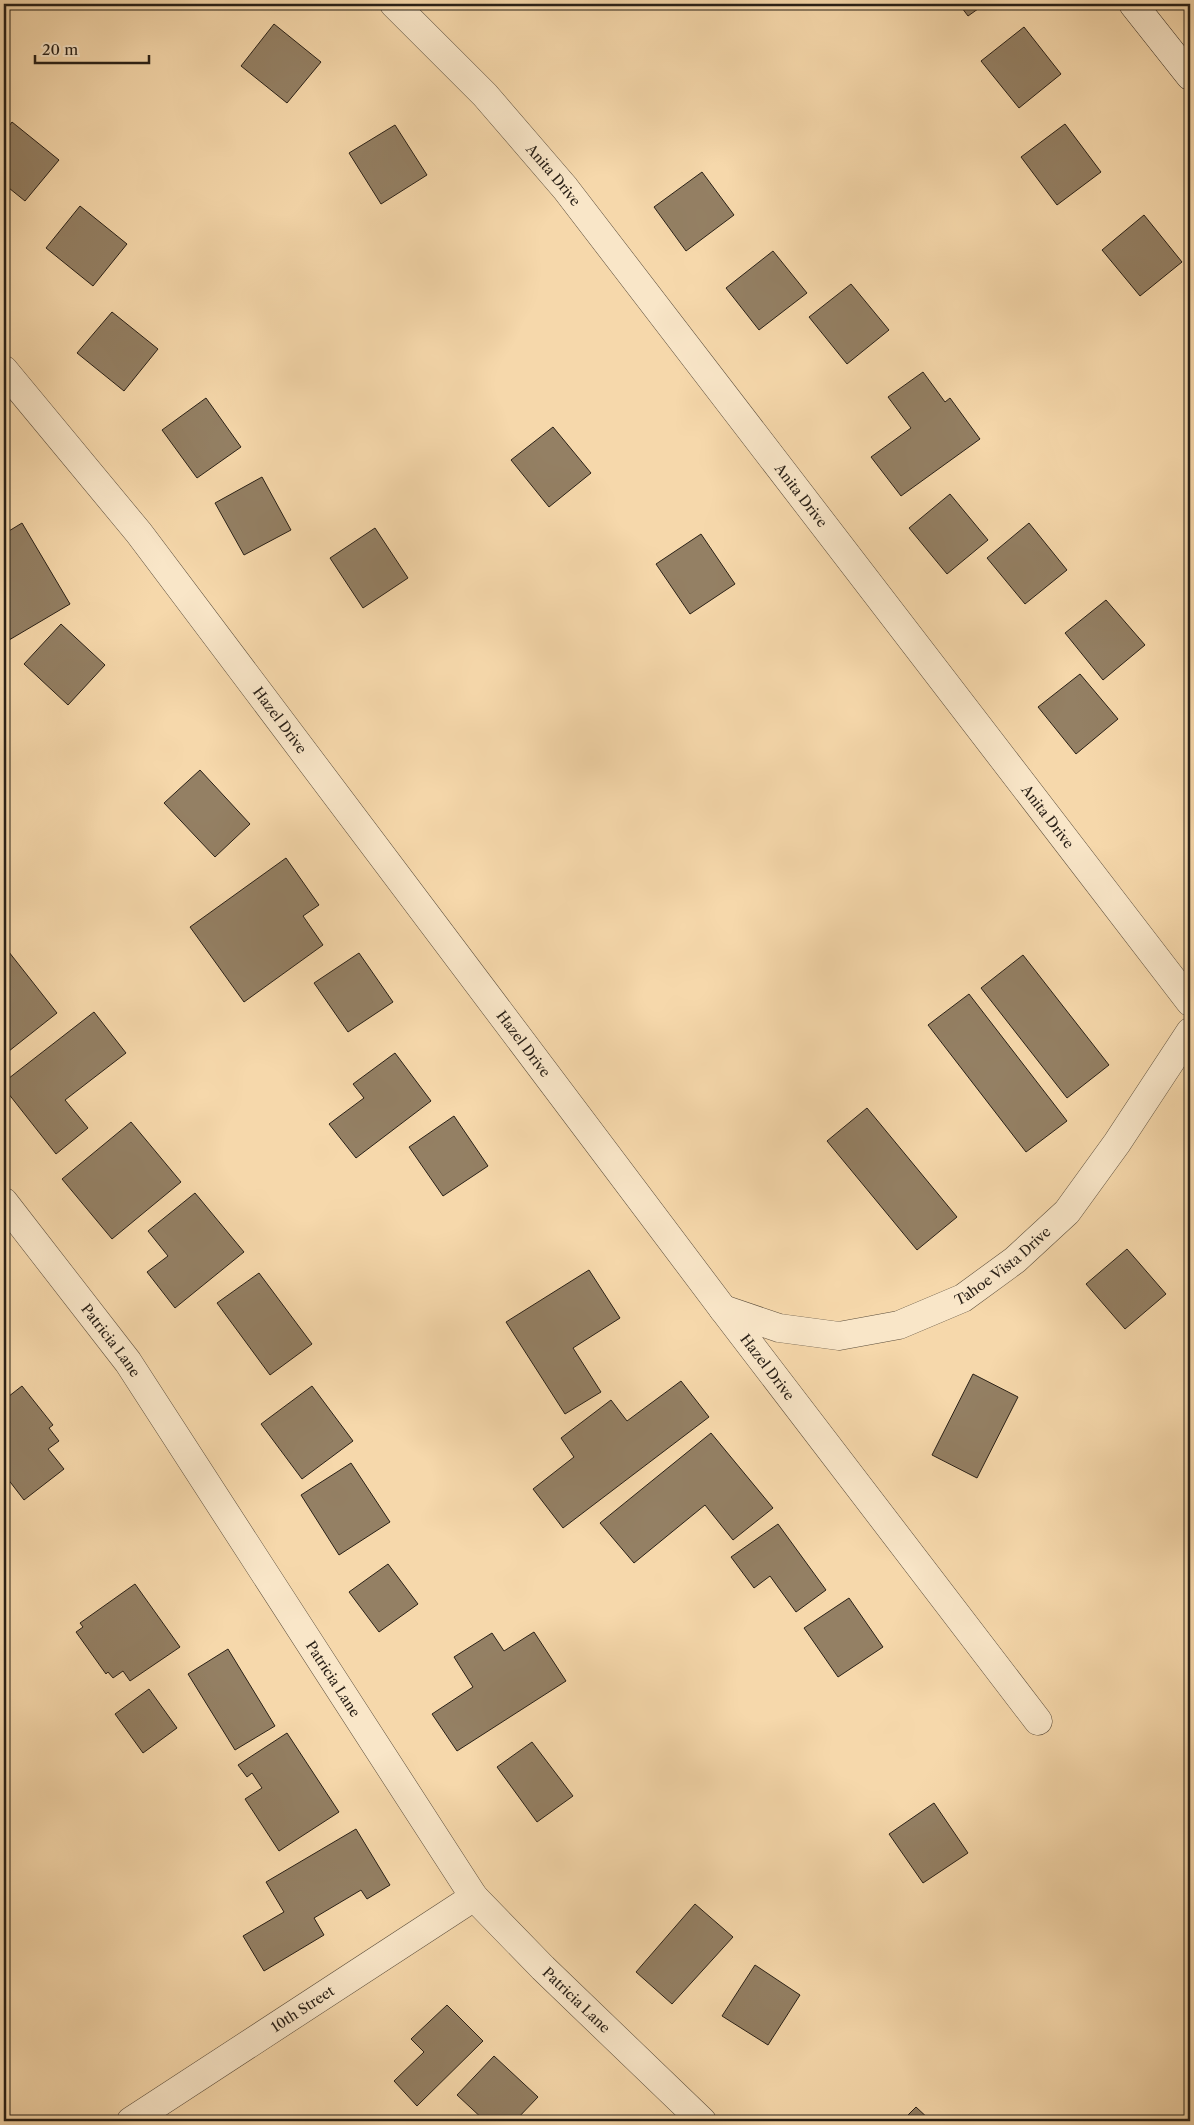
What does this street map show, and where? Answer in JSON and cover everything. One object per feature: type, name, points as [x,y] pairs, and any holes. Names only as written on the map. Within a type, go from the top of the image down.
[{"type":"street","name":"Anita Drive","points":[[394,4],[484,95],[565,188],[1190,1002]]},
{"type":"street","points":[[1133,4],[1190,76]]},
{"type":"street","name":"Hazel Drive","points":[[4,370],[139,533],[723,1309],[1038,1721]]},
{"type":"street","name":"Tahoe Vista Drive","points":[[723,1309],[779,1328],[839,1336],[899,1325],[963,1298],[1015,1260],[1067,1212],[1117,1143],[1190,1032]]},
{"type":"street","name":"Patricia Lane","points":[[4,1202],[128,1362],[474,1897],[543,1968],[702,2121]]},
{"type":"street","name":"10th Street","points":[[130,2121],[474,1897]]},
{"type":"building","points":[[959,4],[985,4],[968,16]]},
{"type":"building","points":[[274,24],[321,62],[287,103],[241,66]]},
{"type":"building","points":[[1024,27],[1061,74],[1019,108],[981,61]]},
{"type":"building","points":[[12,122],[59,160],[25,201],[4,184],[4,133]]},
{"type":"building","points":[[1065,124],[1101,172],[1057,205],[1021,157]]},
{"type":"building","points":[[395,125],[427,175],[381,204],[349,153]]},
{"type":"building","points":[[702,172],[734,215],[686,251],[654,207]]},
{"type":"building","points":[[80,206],[127,244],[93,286],[46,248]]},
{"type":"building","points":[[1144,215],[1182,262],[1140,296],[1102,250]]},
{"type":"building","points":[[773,251],[807,293],[759,330],[726,288]]},
{"type":"building","points":[[851,284],[889,330],[847,364],[809,317]]},
{"type":"building","points":[[112,312],[158,349],[124,391],[77,353]]},
{"type":"building","points":[[923,372],[945,402],[950,398],[980,439],[901,496],[871,457],[911,428],[888,397]]},
{"type":"building","points":[[206,398],[241,447],[197,478],[162,430]]},
{"type":"building","points":[[553,427],[591,473],[549,507],[511,460]]},
{"type":"building","points":[[262,477],[291,530],[244,555],[215,503]]},
{"type":"building","points":[[950,494],[988,540],[947,574],[909,528]]},
{"type":"building","points":[[22,523],[70,604],[4,643],[4,534]]},
{"type":"building","points":[[1029,523],[1067,570],[1025,604],[987,558]]},
{"type":"building","points":[[375,528],[408,578],[363,608],[330,558]]},
{"type":"building","points":[[701,534],[735,584],[690,614],[656,564]]},
{"type":"building","points":[[1106,600],[1145,645],[1103,680],[1065,633]]},
{"type":"building","points":[[61,624],[105,665],[68,705],[24,664]]},
{"type":"building","points":[[1080,674],[1118,719],[1076,754],[1038,707]]},
{"type":"building","points":[[200,770],[250,824],[215,857],[164,803]]},
{"type":"building","points":[[286,858],[319,905],[303,916],[323,945],[244,1002],[190,927]]},
{"type":"building","points":[[4,948],[57,1013],[4,1055]]},
{"type":"building","points":[[359,953],[393,1002],[348,1032],[314,983]]},
{"type":"building","points":[[1023,955],[1109,1065],[1067,1098],[981,988]]},
{"type":"building","points":[[969,994],[1067,1121],[1026,1152],[928,1025]]},
{"type":"building","points":[[94,1012],[126,1053],[65,1100],[88,1128],[56,1154],[4,1088],[4,1082]]},
{"type":"building","points":[[395,1053],[431,1101],[356,1158],[329,1124],[364,1098],[353,1084]]},
{"type":"building","points":[[867,1108],[957,1217],[917,1250],[827,1141]]},
{"type":"building","points":[[454,1116],[488,1166],[443,1196],[409,1147]]},
{"type":"building","points":[[131,1122],[181,1182],[112,1239],[62,1179]]},
{"type":"building","points":[[195,1193],[244,1252],[175,1308],[147,1272],[168,1256],[148,1231]]},
{"type":"building","points":[[1127,1249],[1166,1294],[1125,1329],[1086,1284]]},
{"type":"building","points":[[589,1270],[620,1318],[573,1348],[601,1392],[565,1414],[506,1322]]},
{"type":"building","points":[[259,1273],[312,1344],[270,1375],[217,1303]]},
{"type":"building","points":[[973,1374],[1018,1397],[977,1478],[932,1455]]},
{"type":"building","points":[[681,1381],[709,1417],[563,1528],[533,1489],[574,1457],[561,1438],[611,1400],[627,1421]]},
{"type":"building","points":[[22,1386],[53,1425],[49,1428],[59,1441],[48,1449],[64,1469],[24,1500],[4,1474],[4,1400]]},
{"type":"building","points":[[312,1386],[353,1441],[302,1479],[261,1424]]},
{"type":"building","points":[[711,1433],[773,1508],[733,1540],[705,1505],[634,1563],[600,1523]]},
{"type":"building","points":[[351,1463],[390,1522],[339,1555],[301,1495]]},
{"type":"building","points":[[778,1524],[826,1590],[796,1612],[770,1576],[754,1588],[731,1557]]},
{"type":"building","points":[[388,1564],[418,1604],[379,1632],[349,1592]]},
{"type":"building","points":[[135,1584],[180,1647],[130,1681],[123,1671],[113,1678],[108,1672],[106,1674],[76,1632],[83,1627],[80,1623]]},
{"type":"building","points":[[849,1598],[883,1647],[838,1677],[804,1628]]},
{"type":"building","points":[[534,1632],[566,1681],[457,1751],[432,1714],[473,1687],[454,1657],[492,1633],[504,1651]]},
{"type":"building","points":[[228,1649],[275,1726],[235,1750],[188,1674]]},
{"type":"building","points":[[149,1689],[177,1728],[143,1753],[115,1714]]},
{"type":"building","points":[[287,1733],[339,1812],[279,1851],[245,1799],[262,1788],[252,1773],[247,1777],[238,1765]]},
{"type":"building","points":[[532,1742],[573,1796],[537,1822],[497,1767]]},
{"type":"building","points":[[934,1803],[968,1853],[923,1883],[889,1834]]},
{"type":"building","points":[[356,1829],[390,1885],[367,1899],[361,1890],[314,1918],[324,1935],[264,1971],[243,1936],[284,1912],[266,1882]]},
{"type":"building","points":[[695,1904],[733,1937],[672,2004],[636,1972]]},
{"type":"building","points":[[755,1965],[800,1995],[768,2045],[722,2016]]},
{"type":"building","points":[[447,2005],[483,2041],[417,2106],[394,2081],[424,2052],[411,2039]]},
{"type":"building","points":[[494,2056],[538,2097],[515,2121],[485,2121],[457,2095]]},
{"type":"building","points":[[916,2107],[931,2121],[902,2121]]}]
